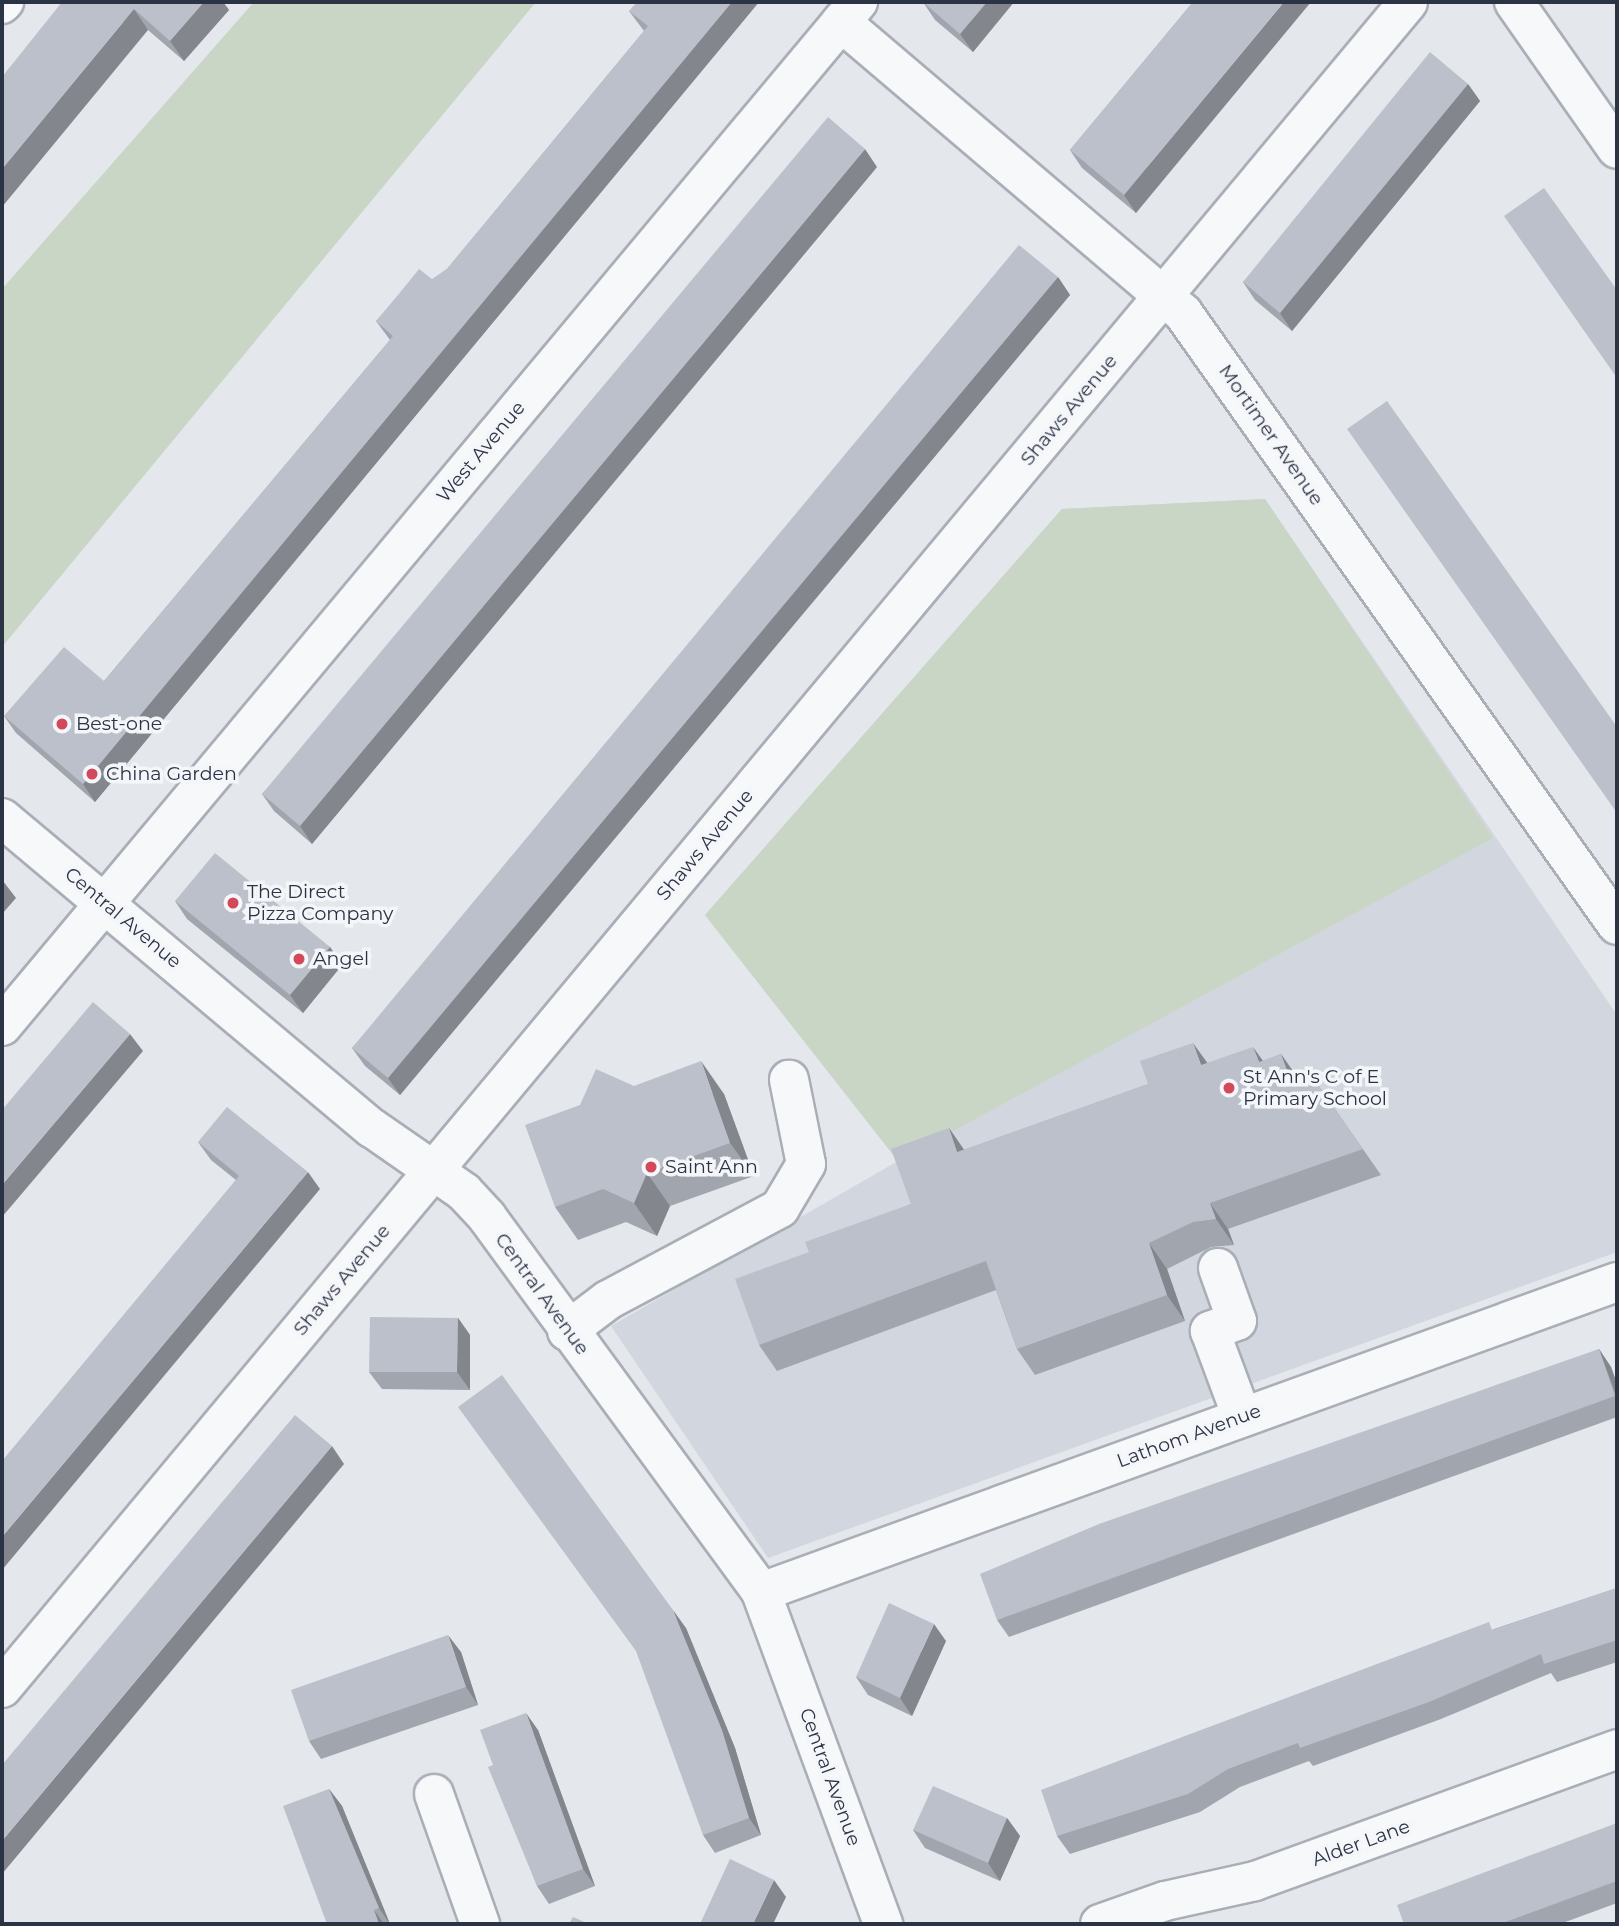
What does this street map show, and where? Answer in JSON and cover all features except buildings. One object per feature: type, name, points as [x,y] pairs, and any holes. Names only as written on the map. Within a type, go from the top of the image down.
[{"type":"street","name":"Shaws Avenue","points":[[2,1688],[1408,2]]},
{"type":"street","points":[[1514,2],[1617,149]]},
{"type":"street","name":"Mortimer Avenue","points":[[849,12],[1165,295],[1209,348],[1617,925]]},
{"type":"street","name":"West Avenue","points":[[2,1026],[849,12]]},
{"type":"street","name":"Central Avenue","points":[[2,818],[372,1128],[434,1170],[487,1217],[567,1331],[761,1592],[883,1924]]},
{"type":"street","points":[[567,1331],[608,1300],[780,1208],[806,1164],[789,1080]]},
{"type":"street","points":[[1218,1268],[1237,1321],[1210,1331],[1242,1417]]},
{"type":"street","name":"Lathom Avenue","points":[[761,1592],[1617,1282]]},
{"type":"street","name":"Alder Lane","points":[[1100,1924],[1165,1901],[1255,1881],[1617,1749]]},
{"type":"street","points":[[434,1794],[480,1924]]},
{"type":"shaded area","name":"St Ann's C of E Primary School","points":[[1265,499],[1617,1015],[1617,1252],[768,1558],[611,1326],[898,1161],[705,915],[1062,509]]},
{"type":"green space","points":[[254,2],[536,2],[2,647],[2,289]]},
{"type":"green space","points":[[1265,499],[1493,838],[898,1161],[705,915],[1062,509]]},
{"type":"place","name":"Best-one","points":[[62,724]]},
{"type":"place","name":"China Garden","points":[[92,774]]},
{"type":"place","name":"The Direct Pizza Company","points":[[233,903]]},
{"type":"place","name":"Angel","points":[[299,959]]},
{"type":"place","name":"St Ann's C of E Primary School","points":[[1229,1088]]},
{"type":"place","name":"Saint Ann","points":[[651,1167]]}]
